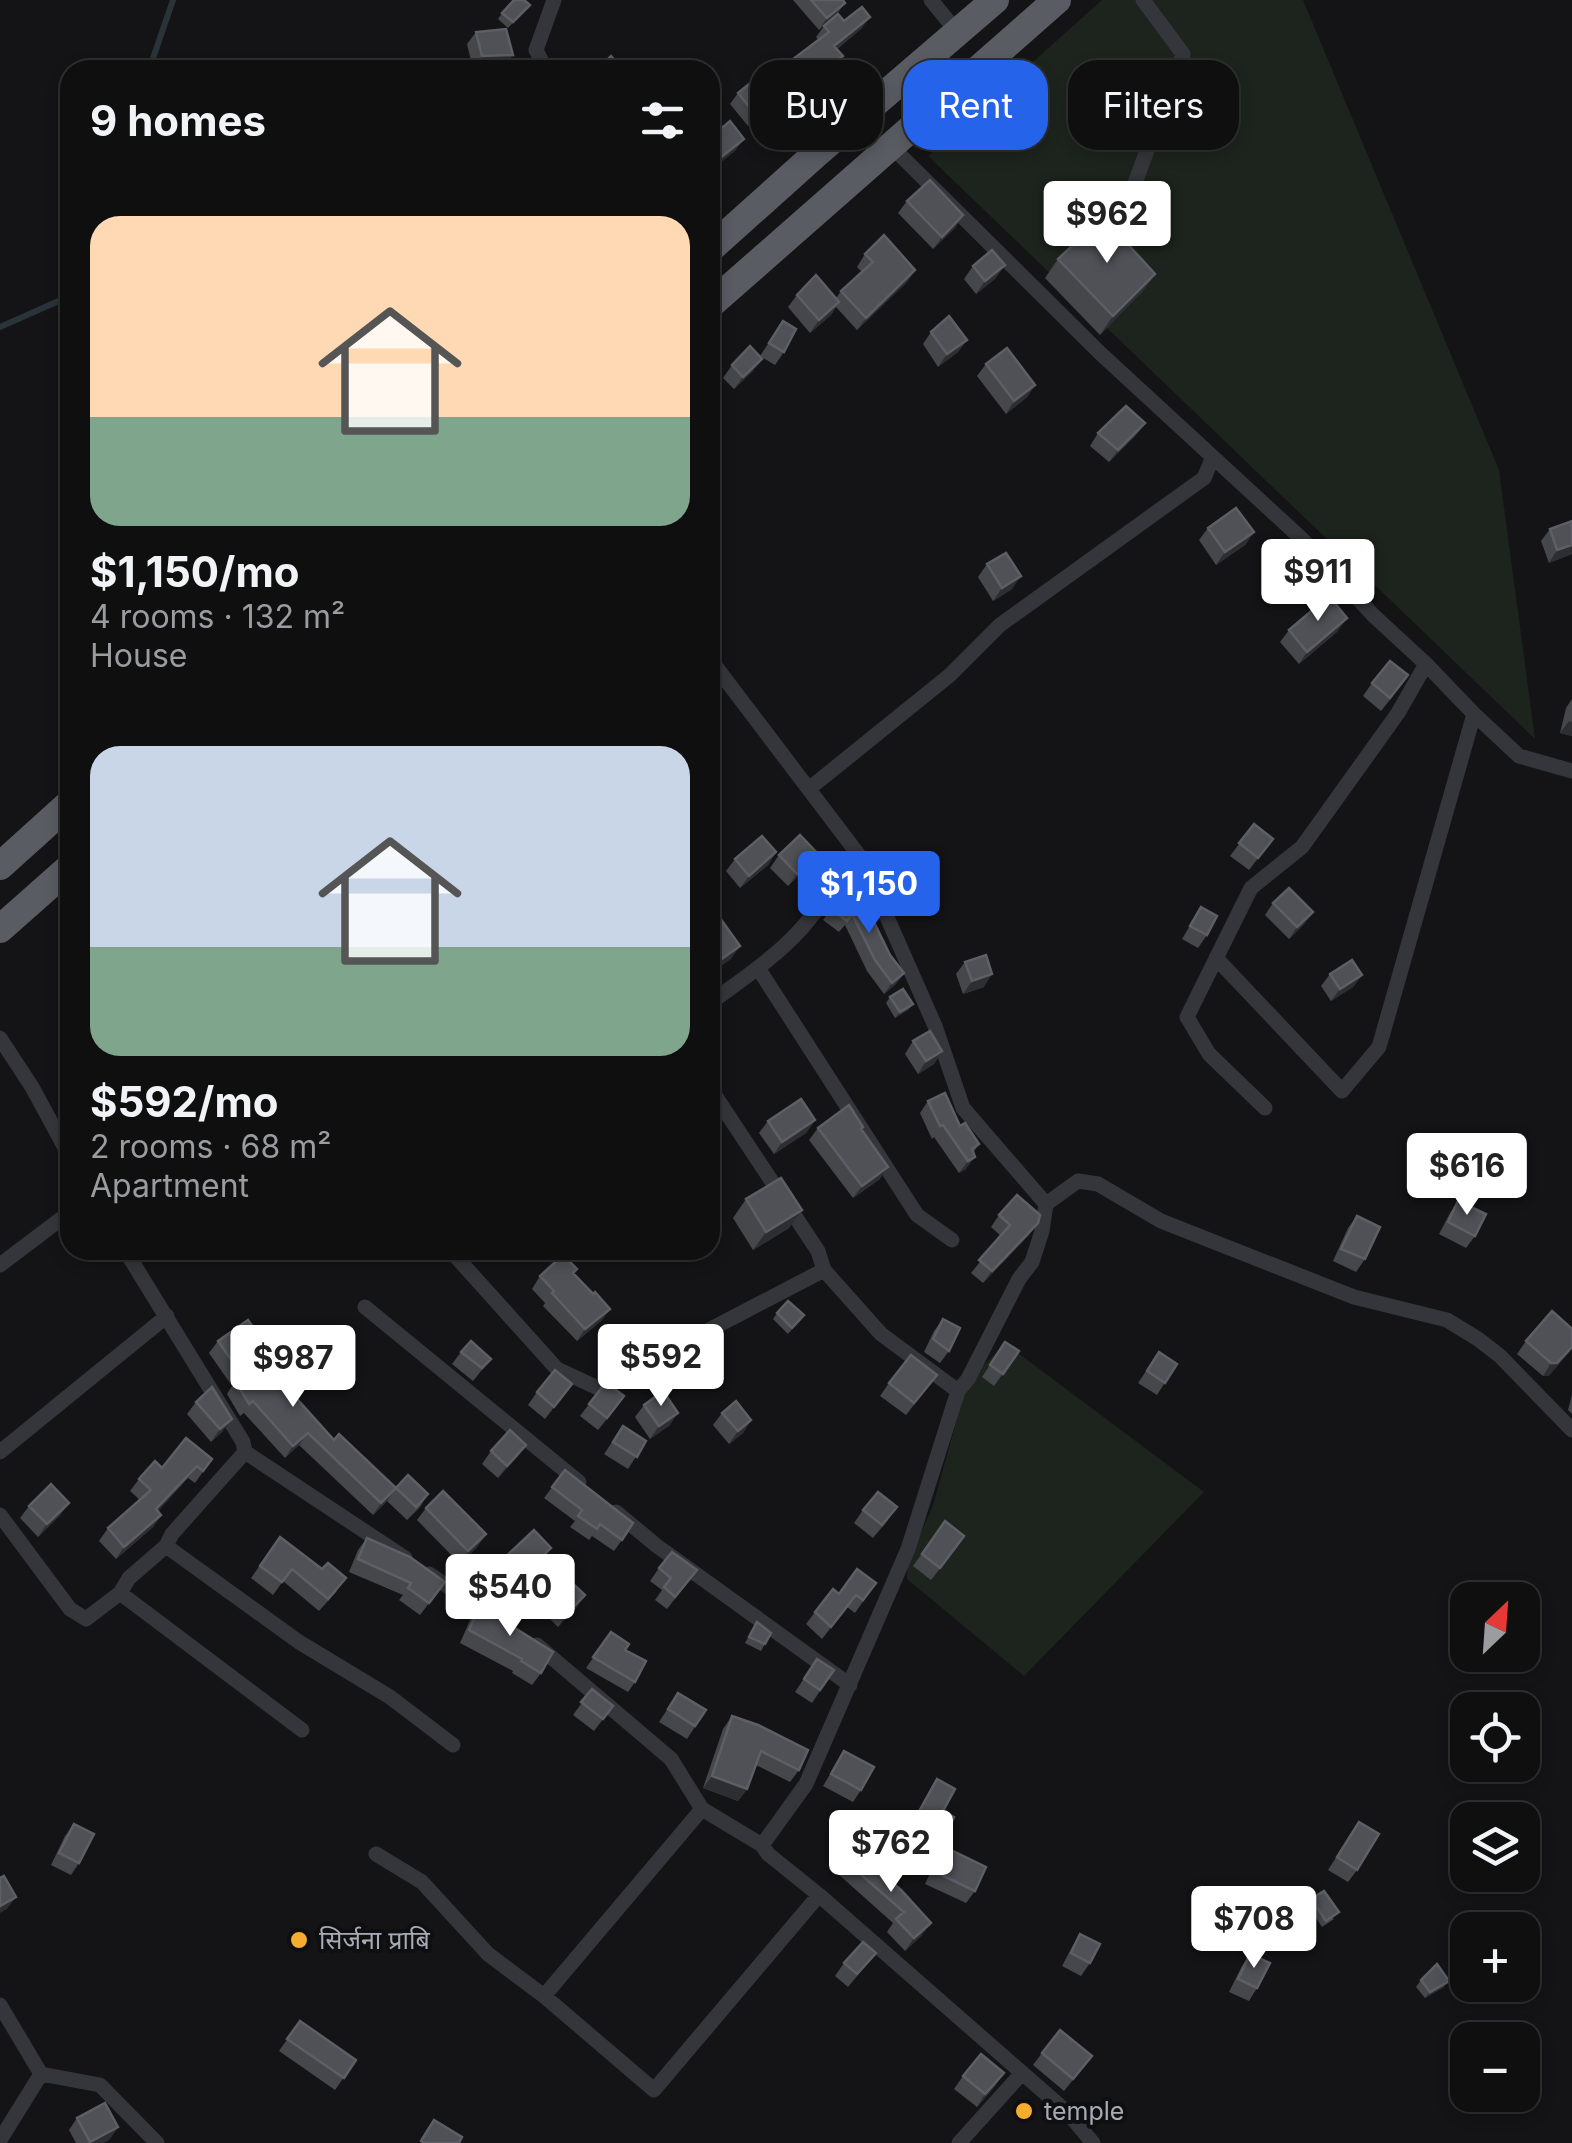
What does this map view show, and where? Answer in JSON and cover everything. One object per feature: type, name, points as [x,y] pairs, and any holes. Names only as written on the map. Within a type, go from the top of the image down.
[{"type":"highway","points":[[720,240],[995,0]]},
{"type":"highway","points":[[720,296],[1057,0]]},
{"type":"highway","points":[[0,866],[60,812]]},
{"type":"highway","points":[[0,929],[60,876]]},
{"type":"street","points":[[541,60],[536,50],[554,0]]},
{"type":"street","points":[[931,0],[958,33]]},
{"type":"street","points":[[1129,199],[1183,54],[1143,0]]},
{"type":"street","points":[[891,146],[1100,353],[1303,540],[1373,615],[1519,756],[1572,771]]},
{"type":"street","points":[[810,788],[950,675],[1000,625],[1204,478],[1213,457]]},
{"type":"street","points":[[1265,1108],[1210,1054],[1187,1017],[1251,888],[1302,847],[1398,713],[1426,664]]},
{"type":"street","points":[[720,672],[861,858],[936,1026],[963,1108],[1046,1204]]},
{"type":"street","points":[[1216,958],[1342,1091],[1379,1048],[1474,714]]},
{"type":"street","points":[[720,996],[799,932],[861,858]]},
{"type":"street","points":[[758,968],[917,1215],[952,1240]]},
{"type":"street","points":[[0,1038],[60,1139]]},
{"type":"street","points":[[720,1103],[818,1251],[824,1270],[881,1334],[958,1391]]},
{"type":"street","points":[[762,1845],[806,1784],[850,1685],[908,1549],[958,1391],[1032,1262],[1046,1204],[1078,1181],[1098,1184],[1161,1222],[1354,1297],[1446,1320],[1500,1356],[1572,1430]]},
{"type":"street","points":[[0,1265],[60,1220]]},
{"type":"street","points":[[0,1515],[70,1609],[86,1620],[120,1593],[129,1578],[166,1546],[172,1534],[244,1452],[243,1442],[131,1260]]},
{"type":"street","points":[[459,1260],[558,1369],[598,1388],[824,1270]]},
{"type":"street","points":[[365,1307],[657,1546],[850,1685]]},
{"type":"street","points":[[0,1452],[167,1316]]},
{"type":"street","points":[[244,1452],[514,1630]]},
{"type":"street","points":[[166,1546],[299,1642],[390,1698],[453,1745]]},
{"type":"street","points":[[120,1593],[302,1730]]},
{"type":"street","points":[[530,1640],[671,1758],[702,1809],[762,1845],[1068,2113],[1093,2143]]},
{"type":"street","points":[[544,1996],[702,1809]]},
{"type":"street","points":[[376,1854],[422,1882],[488,1954],[544,1996],[654,2090],[819,1895]]},
{"type":"street","points":[[0,2005],[42,2074],[100,2085],[157,2143]]},
{"type":"street","points":[[959,2143],[1022,2073]]},
{"type":"street","points":[[0,2140],[42,2074]]},
{"type":"shaded area","points":[[1102,0],[1303,0],[1499,470],[1535,739],[928,156],[935,150],[1048,150],[1048,60],[1035,60]]},
{"type":"shaded area","points":[[1006,1344],[1204,1492],[1024,1676],[907,1579],[907,1564],[933,1506],[968,1379]]},
{"type":"building","points":[[514,0],[530,5],[513,22],[502,13]]},
{"type":"building","points":[[811,0],[843,0],[845,3],[827,18]]},
{"type":"building","points":[[862,7],[870,17],[834,46],[843,56],[838,60],[792,60],[829,32],[824,26],[838,14],[844,21]]},
{"type":"building","points":[[506,29],[513,55],[482,56],[476,32]]},
{"type":"building","points":[[750,83],[750,108],[738,93]]},
{"type":"building","points":[[730,121],[744,139],[720,158],[720,130]]},
{"type":"building","points":[[930,180],[963,215],[942,237],[907,201]]},
{"type":"building","points":[[1103,217],[1155,274],[1113,316],[1058,259]]},
{"type":"building","points":[[884,235],[915,270],[866,318],[841,291],[873,262],[865,254]]},
{"type":"building","points":[[992,250],[1005,265],[985,281],[973,266]]},
{"type":"building","points":[[816,275],[839,302],[819,320],[797,295]]},
{"type":"building","points":[[949,316],[967,340],[947,354],[931,332]]},
{"type":"building","points":[[783,321],[796,329],[784,352],[769,343]]},
{"type":"building","points":[[750,346],[762,359],[743,377],[732,365]]},
{"type":"building","points":[[1007,348],[1035,385],[1014,401],[986,364]]},
{"type":"building","points":[[1126,406],[1145,423],[1118,450],[1098,433]]},
{"type":"building","points":[[1236,508],[1254,532],[1225,552],[1208,528]]},
{"type":"building","points":[[1572,521],[1572,545],[1557,550],[1550,529]]},
{"type":"building","points":[[1305,542],[1321,564],[1286,589],[1269,567]]},
{"type":"building","points":[[1006,553],[1021,576],[1002,588],[987,564]]},
{"type":"building","points":[[1329,596],[1347,618],[1307,652],[1289,630]]},
{"type":"building","points":[[1390,661],[1408,675],[1390,698],[1372,683]]},
{"type":"building","points":[[1254,824],[1273,839],[1258,858],[1239,843]]},
{"type":"building","points":[[800,835],[818,854],[797,874],[779,855]]},
{"type":"building","points":[[762,836],[776,852],[749,876],[735,859]]},
{"type":"building","points":[[1289,888],[1313,912],[1297,927],[1273,903]]},
{"type":"building","points":[[843,893],[871,916],[890,955],[904,973],[892,983],[875,960],[852,914],[847,921],[831,909]]},
{"type":"building","points":[[1201,907],[1217,916],[1207,935],[1190,926]]},
{"type":"building","points":[[720,918],[740,946],[720,960]]},
{"type":"building","points":[[986,955],[992,974],[972,981],[965,962]]},
{"type":"building","points":[[1352,960],[1362,975],[1340,989],[1330,974]]},
{"type":"building","points":[[903,989],[913,1004],[900,1012],[890,997]]},
{"type":"building","points":[[930,1031],[942,1051],[926,1061],[913,1041]]},
{"type":"building","points":[[945,1093],[960,1126],[965,1123],[979,1144],[972,1149],[975,1157],[968,1161],[940,1126],[928,1101]]},
{"type":"building","points":[[801,1099],[815,1120],[782,1142],[768,1121]]},
{"type":"building","points":[[849,1105],[888,1167],[862,1186],[818,1128]]},
{"type":"building","points":[[781,1178],[802,1210],[766,1232],[746,1199]]},
{"type":"building","points":[[1017,1195],[1040,1215],[1038,1223],[992,1271],[979,1260],[1010,1225],[999,1215]]},
{"type":"building","points":[[1458,1201],[1486,1214],[1475,1236],[1448,1222]]},
{"type":"building","points":[[1357,1216],[1380,1227],[1365,1259],[1341,1249]]},
{"type":"building","points":[[558,1260],[568,1260],[577,1269],[573,1273],[610,1309],[585,1329],[540,1276]]},
{"type":"building","points":[[788,1301],[804,1315],[792,1328],[777,1313]]},
{"type":"building","points":[[1552,1311],[1572,1329],[1572,1347],[1557,1363],[1551,1363],[1526,1341]]},
{"type":"building","points":[[943,1319],[960,1328],[949,1351],[933,1339]]},
{"type":"building","points":[[248,1320],[263,1341],[252,1349],[334,1440],[339,1434],[396,1488],[381,1503],[308,1433],[293,1446],[253,1401],[249,1404],[235,1381],[242,1375],[218,1341]]},
{"type":"building","points":[[471,1341],[491,1359],[482,1368],[461,1352]]},
{"type":"building","points":[[1005,1342],[1019,1351],[1003,1374],[990,1365]]},
{"type":"building","points":[[680,1350],[695,1362],[680,1379],[659,1361]]},
{"type":"building","points":[[1159,1352],[1177,1364],[1165,1383],[1147,1371]]},
{"type":"building","points":[[911,1355],[937,1375],[914,1403],[889,1383]]},
{"type":"building","points":[[555,1370],[572,1384],[554,1407],[537,1392]]},
{"type":"building","points":[[603,1386],[611,1386],[624,1396],[607,1418],[589,1404]]},
{"type":"building","points":[[212,1387],[232,1419],[220,1429],[196,1402]]},
{"type":"building","points":[[663,1391],[678,1413],[659,1426],[644,1405]]},
{"type":"building","points":[[736,1401],[751,1420],[738,1431],[722,1413]]},
{"type":"building","points":[[623,1426],[646,1441],[637,1457],[613,1442]]},
{"type":"building","points":[[510,1430],[526,1445],[507,1466],[491,1451]]},
{"type":"building","points":[[186,1438],[212,1459],[203,1471],[197,1466],[156,1509],[161,1515],[124,1547],[108,1528],[151,1490],[139,1479],[155,1461],[162,1468]]},
{"type":"building","points":[[565,1470],[633,1523],[622,1540],[600,1524],[597,1529],[578,1516],[582,1510],[552,1487]]},
{"type":"building","points":[[408,1475],[428,1494],[416,1507],[396,1488]]},
{"type":"building","points":[[51,1484],[69,1503],[47,1524],[29,1506]]},
{"type":"building","points":[[443,1491],[486,1534],[468,1551],[426,1508]]},
{"type":"building","points":[[878,1492],[897,1507],[882,1525],[863,1510]]},
{"type":"building","points":[[945,1521],[964,1536],[940,1568],[922,1554]]},
{"type":"building","points":[[534,1530],[551,1548],[515,1583],[497,1565]]},
{"type":"building","points":[[280,1537],[322,1569],[328,1563],[346,1578],[328,1599],[292,1569],[282,1582],[260,1566]]},
{"type":"building","points":[[367,1538],[410,1557],[445,1582],[429,1603],[408,1588],[411,1583],[358,1559]]},
{"type":"building","points":[[672,1552],[697,1570],[675,1597],[664,1587],[671,1578],[659,1568]]},
{"type":"building","points":[[857,1569],[876,1583],[863,1600],[856,1595],[831,1627],[815,1612],[833,1589],[839,1594]]},
{"type":"building","points":[[569,1580],[585,1595],[566,1615],[551,1599]]},
{"type":"building","points":[[480,1606],[553,1652],[541,1673],[469,1630]]},
{"type":"building","points":[[757,1622],[771,1633],[765,1644],[749,1637]]},
{"type":"building","points":[[611,1632],[629,1644],[625,1650],[646,1661],[635,1682],[593,1657]]},
{"type":"building","points":[[817,1659],[834,1670],[820,1690],[804,1679]]},
{"type":"building","points":[[592,1689],[613,1706],[603,1719],[581,1702]]},
{"type":"building","points":[[678,1693],[706,1710],[695,1726],[668,1709]]},
{"type":"building","points":[[732,1716],[808,1750],[799,1770],[761,1751],[747,1789],[712,1776]]},
{"type":"building","points":[[844,1751],[874,1767],[861,1790],[831,1774]]},
{"type":"building","points":[[937,1779],[955,1789],[943,1811],[954,1817],[947,1832],[916,1817]]},
{"type":"building","points":[[1359,1822],[1379,1834],[1357,1870],[1337,1857]]},
{"type":"building","points":[[74,1824],[94,1834],[79,1863],[59,1853]]},
{"type":"building","points":[[945,1847],[986,1867],[975,1891],[933,1871]]},
{"type":"building","points":[[855,1850],[901,1890],[931,1923],[914,1938],[896,1919],[904,1912],[845,1861]]},
{"type":"building","points":[[4,1876],[16,1897],[0,1906],[0,1878]]},
{"type":"building","points":[[1324,1891],[1339,1912],[1326,1921],[1311,1899]]},
{"type":"building","points":[[1080,1934],[1100,1944],[1090,1963],[1071,1953]]},
{"type":"building","points":[[863,1942],[876,1953],[857,1974],[844,1963]]},
{"type":"building","points":[[1250,1954],[1270,1963],[1257,1988],[1238,1979]]},
{"type":"building","points":[[1437,1964],[1449,1981],[1430,1992],[1421,1980]]},
{"type":"building","points":[[300,2021],[356,2060],[344,2078],[287,2039]]},
{"type":"building","points":[[1060,2030],[1092,2056],[1073,2079],[1042,2053]]},
{"type":"building","points":[[981,2054],[1004,2073],[985,2094],[963,2076]]},
{"type":"building","points":[[105,2103],[118,2127],[90,2142],[77,2118]]},
{"type":"building","points":[[434,2120],[462,2137],[459,2143],[421,2141]]},
{"type":"waterway","points":[[152,60],[173,0]]},
{"type":"waterway","points":[[0,327],[60,300]]},
{"type":"place","name":"सिर्जना प्राबि","points":[[299,1940]]},
{"type":"place","name":"temple","points":[[1024,2111]]}]
